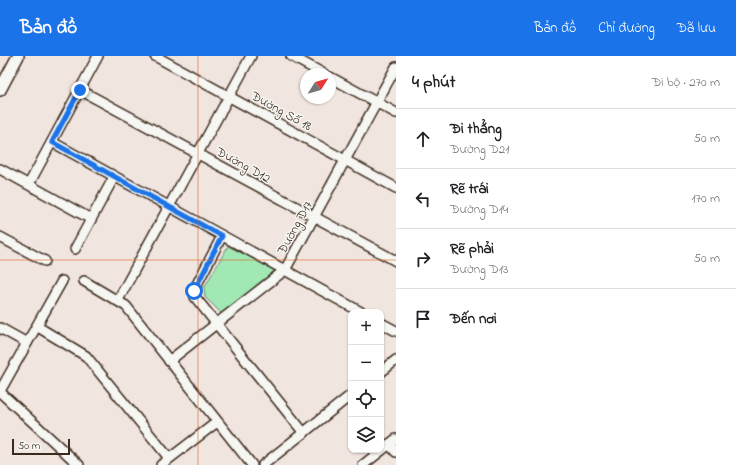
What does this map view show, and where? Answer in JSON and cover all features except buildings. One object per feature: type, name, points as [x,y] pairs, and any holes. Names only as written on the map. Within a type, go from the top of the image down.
[{"type":"main road","points":[[0,90],[18,56]]},
{"type":"street","points":[[29,184],[98,56]]},
{"type":"street","name":"Đường Số 18","points":[[155,56],[396,188]]},
{"type":"street","points":[[118,300],[251,56]]},
{"type":"street","points":[[291,56],[313,68]]},
{"type":"street","name":"Đường D17","points":[[169,361],[284,270],[396,66]]},
{"type":"street","points":[[336,80],[396,113]]},
{"type":"street","name":"Đường D12","points":[[80,90],[396,261]]},
{"type":"street","points":[[52,142],[356,309]]},
{"type":"street","points":[[0,168],[91,219]]},
{"type":"street","points":[[75,249],[114,177]]},
{"type":"street","points":[[222,236],[194,291],[195,297],[304,433]]},
{"type":"street","points":[[0,237],[45,261]]},
{"type":"street","points":[[62,281],[38,327],[27,343],[0,392],[79,465]]},
{"type":"street","points":[[84,281],[126,306],[252,465]]},
{"type":"street","points":[[384,325],[396,331]]},
{"type":"street","points":[[38,327],[86,356],[169,458]]},
{"type":"street","points":[[0,328],[27,343]]},
{"type":"street","points":[[384,370],[396,360]]},
{"type":"street","points":[[263,465],[348,398]]},
{"type":"street","points":[[160,465],[217,422]]},
{"type":"street","points":[[363,465],[393,441],[396,452]]},
{"type":"green space","points":[[228,246],[276,270],[221,313],[205,297],[204,288]]},
{"type":"route","points":[[80,90],[52,142],[222,236],[194,291]]}]
